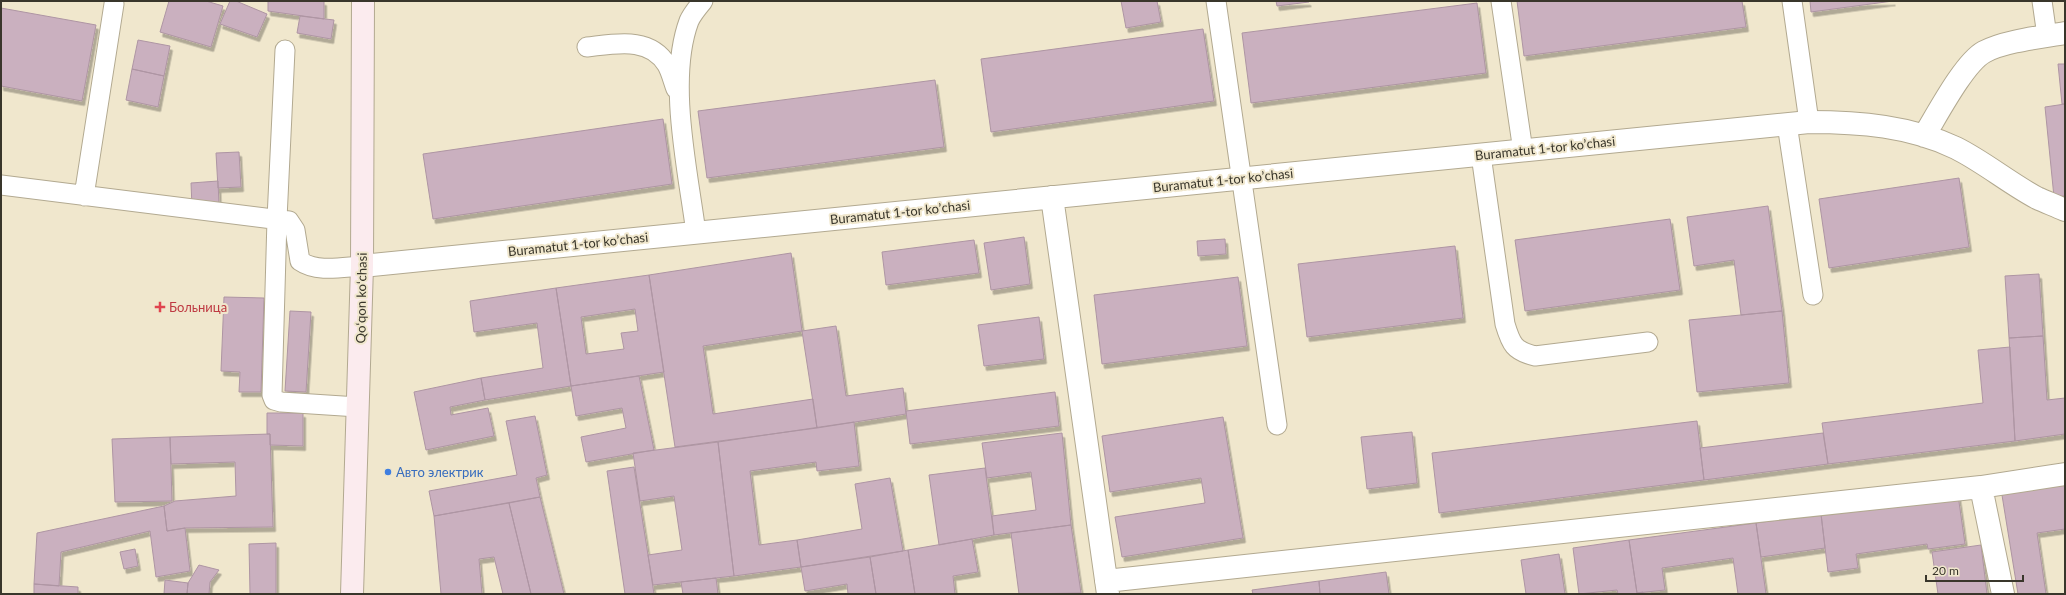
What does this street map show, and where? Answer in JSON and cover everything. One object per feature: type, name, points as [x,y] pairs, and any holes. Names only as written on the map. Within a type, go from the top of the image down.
[{"type":"main road","name":"Qoʻqon koʻchasi","points":[[352,594],[362,266],[363,1]]},
{"type":"street","points":[[1924,136],[1971,62],[1984,52],[2002,46],[2056,34]]},
{"type":"street","name":"Buramatut 1-tor koʼchasi","points":[[362,266],[1809,122],[1855,122],[1887,126],[1924,136],[1956,148],[2038,198],[2065,210]]},
{"type":"street","points":[[1052,197],[1107,587],[1981,487],[2065,474]]},
{"type":"street","points":[[1981,487],[2003,594]]},
{"type":"lane","points":[[696,233],[679,100],[681,52],[690,20],[702,1]]},
{"type":"lane","points":[[1216,1],[1240,179],[1277,425]]},
{"type":"lane","points":[[1501,1],[1523,151]]},
{"type":"lane","points":[[1792,1],[1809,122]]},
{"type":"lane","points":[[2042,1],[2056,34]]},
{"type":"lane","points":[[84,196],[114,4]]},
{"type":"lane","points":[[587,47],[636,43],[657,52],[668,65],[679,100]]},
{"type":"lane","points":[[285,50],[271,389],[274,400],[281,402],[358,408]]},
{"type":"lane","points":[[1787,124],[1813,295]]},
{"type":"lane","points":[[1481,155],[1505,324],[1508,335],[1516,349],[1535,356],[1648,342]]},
{"type":"lane","points":[[1,185],[289,221],[295,230],[300,261],[306,265],[318,268],[362,266]]},
{"type":"building","points":[[169,1],[206,1],[223,6],[211,47],[160,32]]},
{"type":"building","points":[[230,1],[236,1],[267,14],[257,37],[220,24]]},
{"type":"building","points":[[268,1],[324,1],[324,19],[268,11]]},
{"type":"building","points":[[1121,1],[1157,1],[1161,22],[1126,28]]},
{"type":"building","points":[[1276,1],[1308,1],[1309,2],[1277,6]]},
{"type":"building","points":[[1517,1],[1742,1],[1746,27],[1524,56]]},
{"type":"building","points":[[1810,1],[1893,1],[1811,12]]},
{"type":"building","points":[[1477,3],[1486,73],[1251,103],[1242,33]]},
{"type":"building","points":[[1,8],[96,25],[82,101],[1,86]]},
{"type":"building","points":[[300,16],[334,20],[331,39],[297,33]]},
{"type":"building","points":[[1203,29],[1214,101],[991,132],[981,59]]},
{"type":"building","points":[[138,40],[170,46],[164,76],[132,69]]},
{"type":"building","points":[[2058,64],[2065,64],[2065,104],[2062,104]]},
{"type":"building","points":[[132,69],[164,76],[158,107],[126,100]]},
{"type":"building","points":[[935,80],[944,147],[707,178],[698,111]]},
{"type":"building","points":[[2065,104],[2065,196],[2054,197],[2045,107]]},
{"type":"building","points":[[663,119],[672,184],[433,219],[423,154]]},
{"type":"building","points":[[239,152],[241,187],[218,188],[216,153]]},
{"type":"building","points":[[1959,178],[1969,247],[1829,268],[1819,199]]},
{"type":"building","points":[[218,181],[219,205],[192,207],[191,183]]},
{"type":"building","points":[[1768,206],[1782,311],[1741,315],[1734,260],[1694,266],[1687,217]]},
{"type":"building","points":[[1670,219],[1680,290],[1525,311],[1515,240]]},
{"type":"building","points":[[1024,237],[1030,284],[991,290],[984,243]]},
{"type":"building","points":[[1225,239],[1226,254],[1198,256],[1197,241]]},
{"type":"building","points":[[974,240],[979,273],[886,285],[882,252]]},
{"type":"building","points":[[1455,246],[1463,318],[1307,337],[1298,264]]},
{"type":"building","points":[[791,253],[802,331],[703,346],[713,414],[813,399],[817,428],[675,447],[649,275]]},
{"type":"building","points":[[2039,274],[2043,336],[2009,338],[2005,276]]},
{"type":"building","points":[[649,275],[664,372],[571,386],[556,288]],"holes":[[[635,309],[638,331],[621,333],[624,349],[586,354],[581,317]]]},
{"type":"building","points":[[1238,277],[1247,346],[1102,364],[1094,295]]},
{"type":"building","points":[[556,288],[571,386],[485,400],[481,378],[543,368],[537,323],[474,332],[470,301]]},
{"type":"building","points":[[224,297],[264,298],[261,392],[239,392],[240,372],[221,371]]},
{"type":"building","points":[[290,311],[311,312],[306,392],[285,391]]},
{"type":"building","points":[[1782,311],[1789,383],[1697,392],[1689,320]]},
{"type":"building","points":[[1039,317],[1044,359],[984,366],[978,325]]},
{"type":"building","points":[[836,326],[846,396],[903,388],[906,414],[817,428],[802,331]]},
{"type":"building","points":[[2043,336],[2047,400],[2065,398],[2065,434],[2015,441],[2009,338]]},
{"type":"building","points":[[2010,347],[2015,441],[1828,464],[1822,423],[1983,403],[1978,350]]},
{"type":"building","points":[[639,376],[654,450],[586,462],[581,437],[626,428],[622,408],[576,416],[571,386]]},
{"type":"building","points":[[481,378],[485,400],[450,407],[451,415],[488,408],[494,436],[426,450],[414,392]]},
{"type":"building","points":[[1055,392],[1059,426],[910,444],[906,411]]},
{"type":"building","points":[[267,413],[303,413],[303,446],[270,445],[270,434],[267,434]]},
{"type":"building","points":[[535,416],[547,475],[536,478],[540,497],[434,516],[429,491],[517,475],[506,421]]},
{"type":"building","points":[[1223,417],[1243,538],[1122,557],[1115,517],[1205,503],[1201,478],[1110,492],[1102,436]]},
{"type":"building","points":[[1697,421],[1704,480],[1439,513],[1432,453]]},
{"type":"building","points":[[854,422],[859,466],[817,471],[816,462],[750,471],[759,545],[797,540],[801,567],[734,576],[718,442]]},
{"type":"building","points":[[1412,432],[1417,483],[1367,489],[1361,437]]},
{"type":"building","points":[[1062,433],[1071,525],[994,535],[992,516],[1036,510],[1031,472],[987,478],[982,443]]},
{"type":"building","points":[[1823,433],[1828,464],[1704,480],[1700,448]]},
{"type":"building","points":[[270,434],[273,527],[185,528],[167,531],[164,506],[175,501],[236,496],[235,462],[171,464],[170,437]]},
{"type":"building","points":[[170,437],[172,501],[115,502],[112,439]]},
{"type":"building","points":[[718,442],[734,576],[653,585],[648,555],[682,550],[674,496],[640,501],[633,453]]},
{"type":"building","points":[[634,467],[654,594],[625,594],[607,471]]},
{"type":"building","points":[[985,468],[994,535],[939,545],[929,475]]},
{"type":"building","points":[[890,478],[903,551],[801,567],[797,540],[862,529],[855,484]]},
{"type":"building","points":[[2065,478],[2065,529],[2037,533],[2046,594],[2018,594],[2001,489]]},
{"type":"building","points":[[1958,495],[1965,544],[1928,549],[1927,544],[1856,554],[1858,568],[1828,572],[1821,514]]},
{"type":"building","points":[[540,497],[564,594],[531,594],[509,503]]},
{"type":"building","points":[[509,503],[531,594],[503,594],[494,557],[479,559],[482,594],[441,594],[434,516]]},
{"type":"building","points":[[164,506],[167,531],[185,528],[190,571],[156,577],[150,531],[61,552],[59,586],[34,584],[37,533]]},
{"type":"building","points":[[1821,514],[1825,548],[1761,557],[1756,523]]},
{"type":"building","points":[[1756,523],[1766,594],[1738,594],[1733,558],[1662,568],[1665,590],[1637,593],[1629,540]]},
{"type":"building","points":[[1071,525],[1081,593],[1019,594],[1011,533]]},
{"type":"building","points":[[972,539],[978,572],[953,576],[955,594],[915,594],[908,550]]},
{"type":"building","points":[[1629,540],[1637,593],[1643,592],[1643,594],[1618,594],[1617,590],[1579,594],[1573,548]]},
{"type":"building","points":[[276,543],[276,594],[250,594],[249,544]]},
{"type":"building","points":[[1981,545],[1987,594],[1938,594],[1932,552]]},
{"type":"building","points":[[135,549],[138,566],[124,569],[120,552]]},
{"type":"building","points":[[908,550],[915,594],[876,594],[870,557]]},
{"type":"building","points":[[1559,554],[1565,594],[1526,594],[1521,560]]},
{"type":"building","points":[[870,557],[876,594],[848,594],[847,584],[805,591],[801,567]]},
{"type":"building","points":[[199,565],[219,570],[210,582],[209,594],[187,594],[188,583]]},
{"type":"building","points":[[1386,572],[1389,594],[1320,594],[1319,581]]},
{"type":"building","points":[[716,578],[718,594],[683,594],[681,582]]},
{"type":"building","points":[[165,580],[188,583],[187,594],[164,594]]},
{"type":"building","points":[[1319,581],[1320,594],[1253,594],[1252,590]]},
{"type":"building","points":[[34,584],[78,587],[78,594],[34,594]]},
{"type":"place","name":"Больница","points":[[160,307]]},
{"type":"place","name":"Авто электрик","points":[[388,472]]}]
